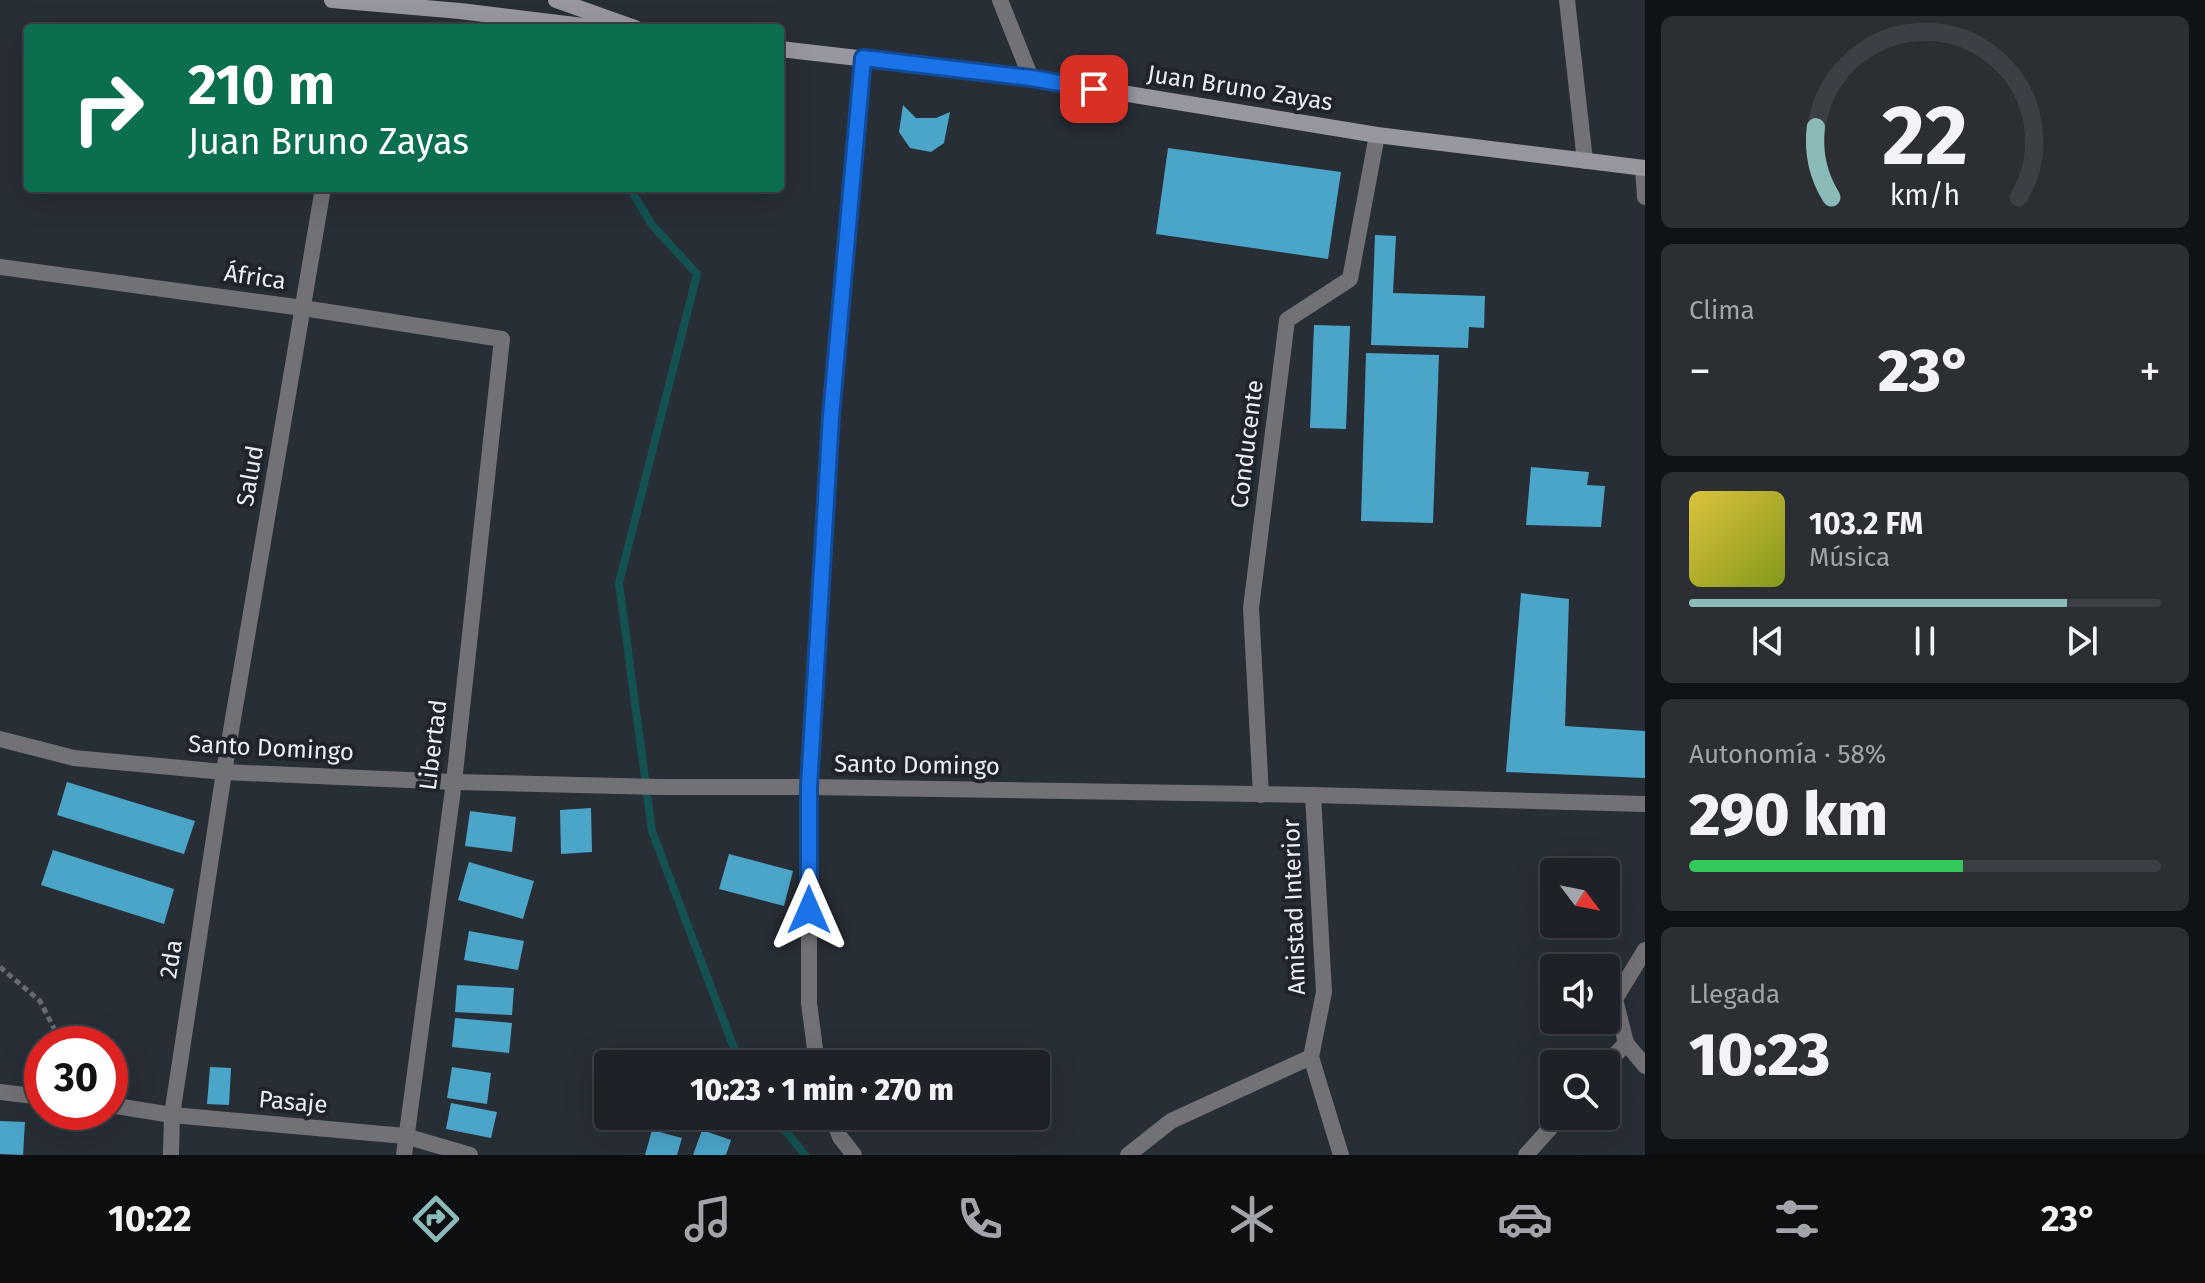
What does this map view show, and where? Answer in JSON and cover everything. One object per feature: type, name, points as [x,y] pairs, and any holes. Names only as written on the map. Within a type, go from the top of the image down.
[{"type":"main road","points":[[332,0],[457,6],[574,24]]},
{"type":"main road","points":[[556,0],[624,24]]},
{"type":"main road","name":"Juan Bruno Zayas","points":[[784,49],[1031,78],[1377,135],[1644,168]]},
{"type":"street","points":[[1000,0],[1031,78]]},
{"type":"street","points":[[1567,0],[1585,161]]},
{"type":"street","points":[[815,1050],[809,1003],[809,787],[831,416],[863,58]]},
{"type":"street","name":"Conducente","points":[[1261,795],[1251,608],[1287,320],[1350,279],[1377,135]]},
{"type":"street","points":[[1644,168],[1645,197]]},
{"type":"street","name":"Salud","points":[[224,772],[322,192]]},
{"type":"street","name":"África","points":[[0,267],[303,308],[502,339]]},
{"type":"street","name":"Libertad","points":[[404,1155],[454,782],[502,339]]},
{"type":"street","name":"Santo Domingo","points":[[0,739],[74,758],[224,772],[454,782],[1313,795],[1645,804]]},
{"type":"street","name":"2da","points":[[171,1155],[172,1115],[224,772]]},
{"type":"street","name":"Amistad Interior","points":[[1313,795],[1324,992],[1311,1057],[1341,1155]]},
{"type":"street","points":[[1645,950],[1615,999],[1626,1043],[1645,1066]]},
{"type":"street","points":[[1620,1050],[1626,1043]]},
{"type":"street","points":[[1128,1155],[1171,1121],[1311,1057]]},
{"type":"street","points":[[0,1092],[24,1095]]},
{"type":"street","name":"Pasaje","points":[[128,1108],[172,1115],[405,1136],[470,1155]]},
{"type":"street","points":[[837,1130],[854,1155]]},
{"type":"street","points":[[1526,1155],[1548,1130]]},
{"type":"path","points":[[0,967],[40,1001],[53,1026]]},
{"type":"building","points":[[903,105],[916,118],[936,118],[950,112],[944,143],[931,152],[910,148],[899,132]]},
{"type":"building","points":[[1168,148],[1341,172],[1328,259],[1156,234]]},
{"type":"building","points":[[1375,235],[1396,236],[1393,293],[1485,296],[1484,328],[1469,327],[1468,348],[1371,345]]},
{"type":"building","points":[[1314,325],[1350,326],[1346,429],[1310,428]]},
{"type":"building","points":[[1366,353],[1439,355],[1433,523],[1361,521]]},
{"type":"building","points":[[1531,467],[1589,472],[1587,485],[1605,486],[1601,527],[1526,525]]},
{"type":"building","points":[[1521,593],[1569,599],[1565,726],[1645,731],[1645,778],[1506,772]]},
{"type":"building","points":[[67,782],[195,821],[184,854],[57,815]]},
{"type":"building","points":[[591,808],[592,852],[561,854],[560,810]]},
{"type":"building","points":[[470,811],[516,817],[512,852],[465,846]]},
{"type":"building","points":[[53,850],[174,889],[164,924],[41,885]]},
{"type":"building","points":[[729,854],[793,871],[784,906],[719,889]]},
{"type":"building","points":[[469,862],[534,881],[523,919],[458,900]]},
{"type":"building","points":[[469,931],[524,941],[518,970],[464,960]]},
{"type":"building","points":[[457,985],[514,988],[512,1015],[455,1012]]},
{"type":"building","points":[[455,1018],[512,1023],[509,1053],[452,1047]]},
{"type":"building","points":[[210,1067],[231,1068],[229,1105],[207,1104]]},
{"type":"building","points":[[452,1067],[491,1073],[487,1104],[447,1098]]},
{"type":"building","points":[[451,1103],[497,1112],[491,1138],[446,1129]]},
{"type":"building","points":[[0,1121],[24,1122],[23,1155],[0,1154]]},
{"type":"building","points":[[652,1130],[682,1138],[677,1155],[645,1155]]},
{"type":"building","points":[[702,1130],[731,1140],[726,1155],[693,1155]]},
{"type":"waterway","points":[[634,195],[652,225],[697,274],[619,583],[652,831],[735,1050]]},
{"type":"waterway","points":[[785,1130],[805,1155]]},
{"type":"route","points":[[809,910],[809,787],[831,416],[863,58],[1031,78],[1094,89]]}]
